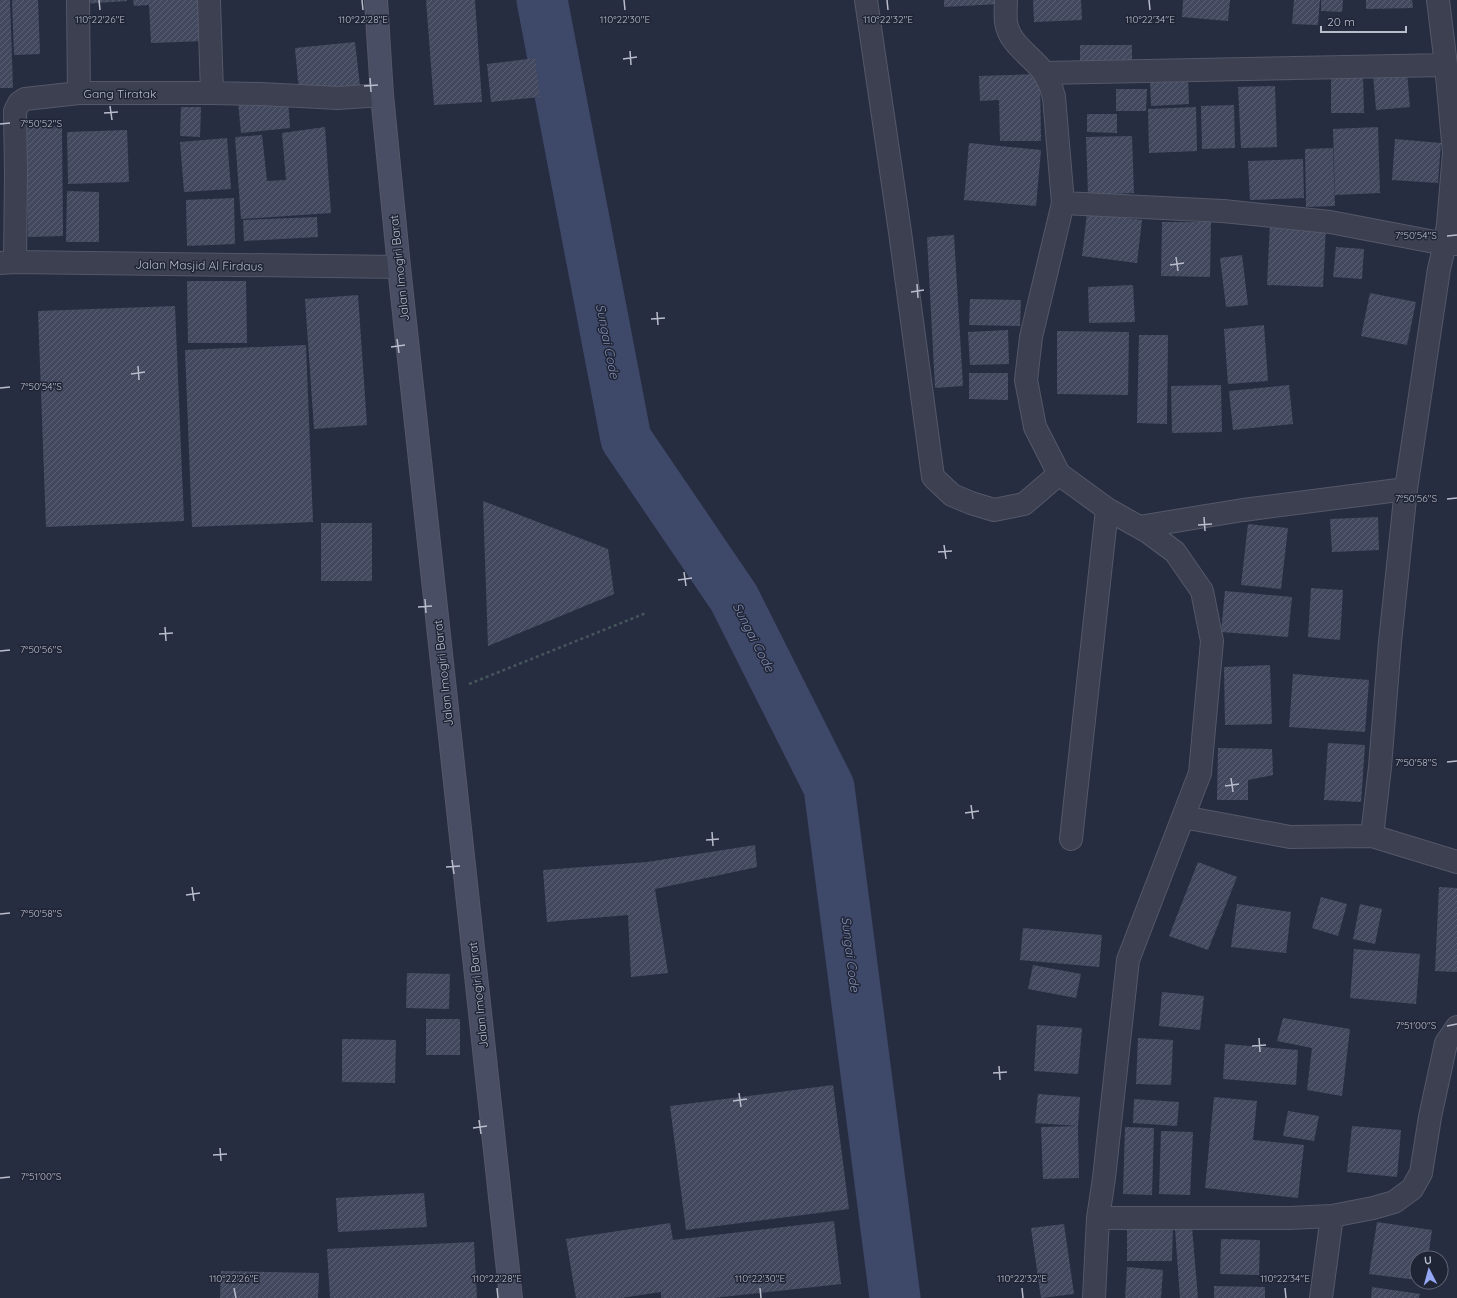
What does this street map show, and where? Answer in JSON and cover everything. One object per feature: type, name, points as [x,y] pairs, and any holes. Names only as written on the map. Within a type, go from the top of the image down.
[{"type":"main road","name":"Jalan Imogiri Barat","points":[[376,0],[382,95],[399,267],[511,1298]]},
{"type":"street","points":[[78,0],[79,93]]},
{"type":"street","points":[[209,0],[212,93]]},
{"type":"street","points":[[866,0],[900,232],[933,477],[952,496],[971,504],[994,510],[1024,504],[1059,474]]},
{"type":"street","points":[[1006,0],[1006,22],[1009,33],[1016,44],[1044,73],[1054,97],[1063,203],[1031,338],[1026,380],[1034,427],[1059,474],[1107,509],[1148,532],[1175,552],[1202,591],[1212,641],[1200,773],[1128,960],[1104,1178],[1098,1218],[1094,1298]]},
{"type":"street","points":[[1372,836],[1380,767],[1390,642],[1406,489],[1440,269],[1451,244],[1448,224],[1454,153],[1438,0]]},
{"type":"street","points":[[1044,73],[1446,65]]},
{"type":"street","name":"Gang Tiratak","points":[[8,263],[16,173],[15,111],[16,107],[25,99],[79,93],[212,93],[338,98],[382,95]]},
{"type":"street","points":[[1063,203],[1238,212],[1330,222],[1451,244]]},
{"type":"street","name":"Jalan Masjid Al Firdaus","points":[[8,263],[399,267]]},
{"type":"street","points":[[1139,527],[1250,509],[1406,489]]},
{"type":"street","points":[[1071,839],[1107,509]]},
{"type":"street","points":[[1183,817],[1290,837],[1372,836],[1457,862]]},
{"type":"street","points":[[1098,1218],[1289,1218],[1332,1216],[1373,1208],[1394,1202],[1412,1189],[1421,1173],[1430,1117],[1446,1043],[1457,1026]]},
{"type":"street","points":[[1321,1298],[1332,1216]]},
{"type":"path","points":[[445,694],[646,612]]},
{"type":"building","points":[[0,0],[10,0],[13,88],[0,88]]},
{"type":"building","points":[[12,0],[38,0],[40,54],[14,55]]},
{"type":"building","points":[[81,0],[127,0],[127,1],[82,4]]},
{"type":"building","points":[[133,0],[202,0],[205,41],[151,43],[149,5],[134,6]]},
{"type":"building","points":[[426,0],[475,0],[482,102],[434,105]]},
{"type":"building","points":[[944,0],[999,0],[999,4],[944,7]]},
{"type":"building","points":[[1033,0],[1081,0],[1082,20],[1034,22]]},
{"type":"building","points":[[1183,0],[1230,0],[1228,21],[1182,17]]},
{"type":"building","points":[[1294,0],[1320,0],[1318,25],[1292,24]]},
{"type":"building","points":[[1321,0],[1343,0],[1342,12],[1321,11]]},
{"type":"building","points":[[1366,0],[1412,0],[1413,8],[1366,9]]},
{"type":"building","points":[[355,42],[360,86],[299,92],[295,48]]},
{"type":"building","points":[[1080,45],[1132,45],[1132,66],[1080,66]]},
{"type":"building","points":[[535,58],[540,97],[491,102],[487,64]]},
{"type":"building","points":[[1407,72],[1410,107],[1376,110],[1373,74]]},
{"type":"building","points":[[1040,74],[1041,141],[1000,141],[999,100],[980,101],[979,76]]},
{"type":"building","points":[[1363,75],[1364,113],[1331,113],[1331,76]]},
{"type":"building","points":[[1188,78],[1189,104],[1151,106],[1150,79]]},
{"type":"building","points":[[1275,86],[1277,147],[1241,148],[1238,87]]},
{"type":"building","points":[[1116,89],[1147,89],[1146,111],[1116,111]]},
{"type":"building","points":[[288,98],[290,128],[241,133],[238,102]]},
{"type":"building","points":[[1234,105],[1235,148],[1202,149],[1201,106]]},
{"type":"building","points":[[181,107],[201,107],[200,137],[180,136]]},
{"type":"building","points":[[1196,107],[1197,151],[1149,153],[1148,109]]},
{"type":"building","points":[[1087,114],[1117,114],[1117,133],[1087,132]]},
{"type":"building","points":[[62,126],[63,236],[28,237],[26,127]]},
{"type":"building","points":[[325,127],[331,213],[241,219],[235,137],[262,135],[267,181],[286,180],[282,133]]},
{"type":"building","points":[[1378,127],[1380,193],[1335,195],[1333,129]]},
{"type":"building","points":[[127,130],[129,182],[68,184],[67,132]]},
{"type":"building","points":[[1132,136],[1134,193],[1088,195],[1086,137]]},
{"type":"building","points":[[227,138],[231,189],[184,192],[180,142]]},
{"type":"building","points":[[1395,139],[1441,143],[1438,183],[1392,180]]},
{"type":"building","points":[[969,143],[1041,150],[1036,206],[964,200]]},
{"type":"building","points":[[1333,148],[1335,206],[1306,207],[1305,149]]},
{"type":"building","points":[[1303,159],[1304,198],[1250,200],[1248,161]]},
{"type":"building","points":[[67,191],[99,192],[99,242],[66,242]]},
{"type":"building","points":[[234,198],[235,244],[187,246],[186,200]]},
{"type":"building","points":[[1087,213],[1142,220],[1137,263],[1082,256]]},
{"type":"building","points":[[317,217],[318,237],[244,241],[243,220]]},
{"type":"building","points":[[1162,222],[1211,222],[1210,277],[1161,276]]},
{"type":"building","points":[[1270,223],[1326,225],[1323,287],[1267,285]]},
{"type":"building","points":[[954,235],[963,386],[935,388],[927,237]]},
{"type":"building","points":[[1336,247],[1364,249],[1362,279],[1333,277]]},
{"type":"building","points":[[1242,255],[1248,305],[1226,307],[1220,258]]},
{"type":"building","points":[[187,281],[246,281],[247,343],[188,343]]},
{"type":"building","points":[[1133,285],[1135,322],[1089,323],[1088,287]]},
{"type":"building","points":[[1370,293],[1416,302],[1407,345],[1361,336]]},
{"type":"building","points":[[358,295],[367,425],[314,429],[305,299]]},
{"type":"building","points":[[970,299],[1021,300],[1020,326],[969,325]]},
{"type":"building","points":[[175,306],[184,521],[46,527],[38,311]]},
{"type":"building","points":[[1264,325],[1268,381],[1228,384],[1224,329]]},
{"type":"building","points":[[1008,330],[1009,364],[970,365],[968,332]]},
{"type":"building","points":[[1057,331],[1129,332],[1128,395],[1057,394]]},
{"type":"building","points":[[1139,335],[1168,335],[1167,424],[1137,423]]},
{"type":"building","points":[[306,345],[313,522],[192,527],[185,350]]},
{"type":"building","points":[[969,373],[1008,373],[1008,400],[969,399]]},
{"type":"building","points":[[1221,385],[1222,432],[1172,433],[1171,386]]},
{"type":"building","points":[[1289,385],[1293,424],[1233,430],[1229,391]]},
{"type":"building","points":[[483,501],[608,549],[614,594],[488,646]]},
{"type":"building","points":[[1378,517],[1379,550],[1332,552],[1330,519]]},
{"type":"building","points":[[321,523],[372,523],[372,581],[321,581]]},
{"type":"building","points":[[1248,524],[1288,528],[1281,589],[1241,585]]},
{"type":"building","points":[[1311,588],[1343,590],[1340,640],[1308,637]]},
{"type":"building","points":[[1225,591],[1292,597],[1288,637],[1221,632]]},
{"type":"building","points":[[1270,665],[1272,724],[1225,725],[1224,667]]},
{"type":"building","points":[[1293,674],[1369,680],[1365,732],[1289,727]]},
{"type":"building","points":[[1328,743],[1365,745],[1361,802],[1324,800]]},
{"type":"building","points":[[1218,748],[1272,749],[1273,775],[1248,780],[1248,800],[1217,800]]},
{"type":"building","points":[[755,845],[757,867],[655,889],[668,973],[631,977],[628,915],[547,922],[543,870],[647,862]]},
{"type":"building","points":[[1198,862],[1237,877],[1208,950],[1169,936]]},
{"type":"building","points":[[1439,887],[1457,888],[1457,972],[1435,971]]},
{"type":"building","points":[[1321,897],[1347,904],[1338,936],[1312,928]]},
{"type":"building","points":[[1237,904],[1291,912],[1286,953],[1231,947]]},
{"type":"building","points":[[1360,904],[1382,909],[1375,944],[1353,939]]},
{"type":"building","points":[[1023,928],[1102,935],[1099,967],[1020,960]]},
{"type":"building","points":[[1354,949],[1420,954],[1416,1004],[1350,998]]},
{"type":"building","points":[[1033,965],[1081,974],[1076,998],[1028,989]]},
{"type":"building","points":[[407,973],[450,974],[449,1009],[406,1008]]},
{"type":"building","points":[[1162,992],[1204,996],[1200,1030],[1159,1026]]},
{"type":"building","points":[[1283,1018],[1350,1029],[1342,1096],[1307,1090],[1312,1048],[1277,1041]]},
{"type":"building","points":[[426,1019],[460,1019],[460,1055],[426,1055]]},
{"type":"building","points":[[1037,1025],[1082,1028],[1078,1074],[1034,1071]]},
{"type":"building","points":[[1138,1038],[1173,1040],[1171,1085],[1136,1084]]},
{"type":"building","points":[[342,1039],[396,1040],[395,1083],[342,1082]]},
{"type":"building","points":[[1225,1044],[1298,1050],[1296,1085],[1223,1079]]},
{"type":"building","points":[[833,1085],[849,1209],[686,1230],[670,1106]]},
{"type":"building","points":[[1038,1094],[1080,1097],[1078,1126],[1035,1123]]},
{"type":"building","points":[[1214,1097],[1257,1101],[1253,1140],[1304,1145],[1298,1198],[1205,1188]]},
{"type":"building","points":[[1134,1099],[1179,1102],[1177,1126],[1133,1123]]},
{"type":"building","points":[[1288,1111],[1319,1116],[1314,1141],[1283,1136]]},
{"type":"building","points":[[1078,1126],[1079,1178],[1043,1179],[1041,1127]]},
{"type":"building","points":[[1352,1126],[1401,1130],[1397,1177],[1347,1172]]},
{"type":"building","points":[[1125,1127],[1154,1128],[1152,1195],[1123,1194]]},
{"type":"building","points":[[1161,1131],[1193,1132],[1190,1195],[1159,1194]]},
{"type":"building","points":[[424,1193],[427,1227],[338,1232],[336,1198]]},
{"type":"building","points":[[834,1221],[841,1284],[713,1298],[661,1298],[661,1292],[621,1298],[576,1298],[566,1239],[670,1223],[673,1240]]},
{"type":"building","points":[[1377,1222],[1432,1230],[1429,1250],[1409,1250],[1409,1279],[1369,1274]]},
{"type":"building","points":[[1064,1224],[1074,1294],[1041,1298],[1031,1228]]},
{"type":"building","points":[[1127,1225],[1173,1225],[1172,1261],[1127,1261]]},
{"type":"building","points":[[1192,1227],[1198,1298],[1180,1298],[1175,1229]]},
{"type":"building","points":[[1221,1239],[1260,1240],[1259,1275],[1220,1274]]},
{"type":"building","points":[[474,1242],[477,1298],[330,1298],[327,1249]]},
{"type":"building","points":[[1127,1267],[1163,1270],[1161,1298],[1125,1298]]},
{"type":"building","points":[[221,1271],[319,1273],[318,1298],[220,1298]]},
{"type":"building","points":[[1214,1286],[1265,1287],[1265,1298],[1214,1298]]},
{"type":"building","points":[[1372,1287],[1420,1294],[1419,1298],[1371,1298]]},
{"type":"waterway","name":"Sungai Code","points":[[542,0],[626,439],[734,598],[829,787],[895,1298]]}]
